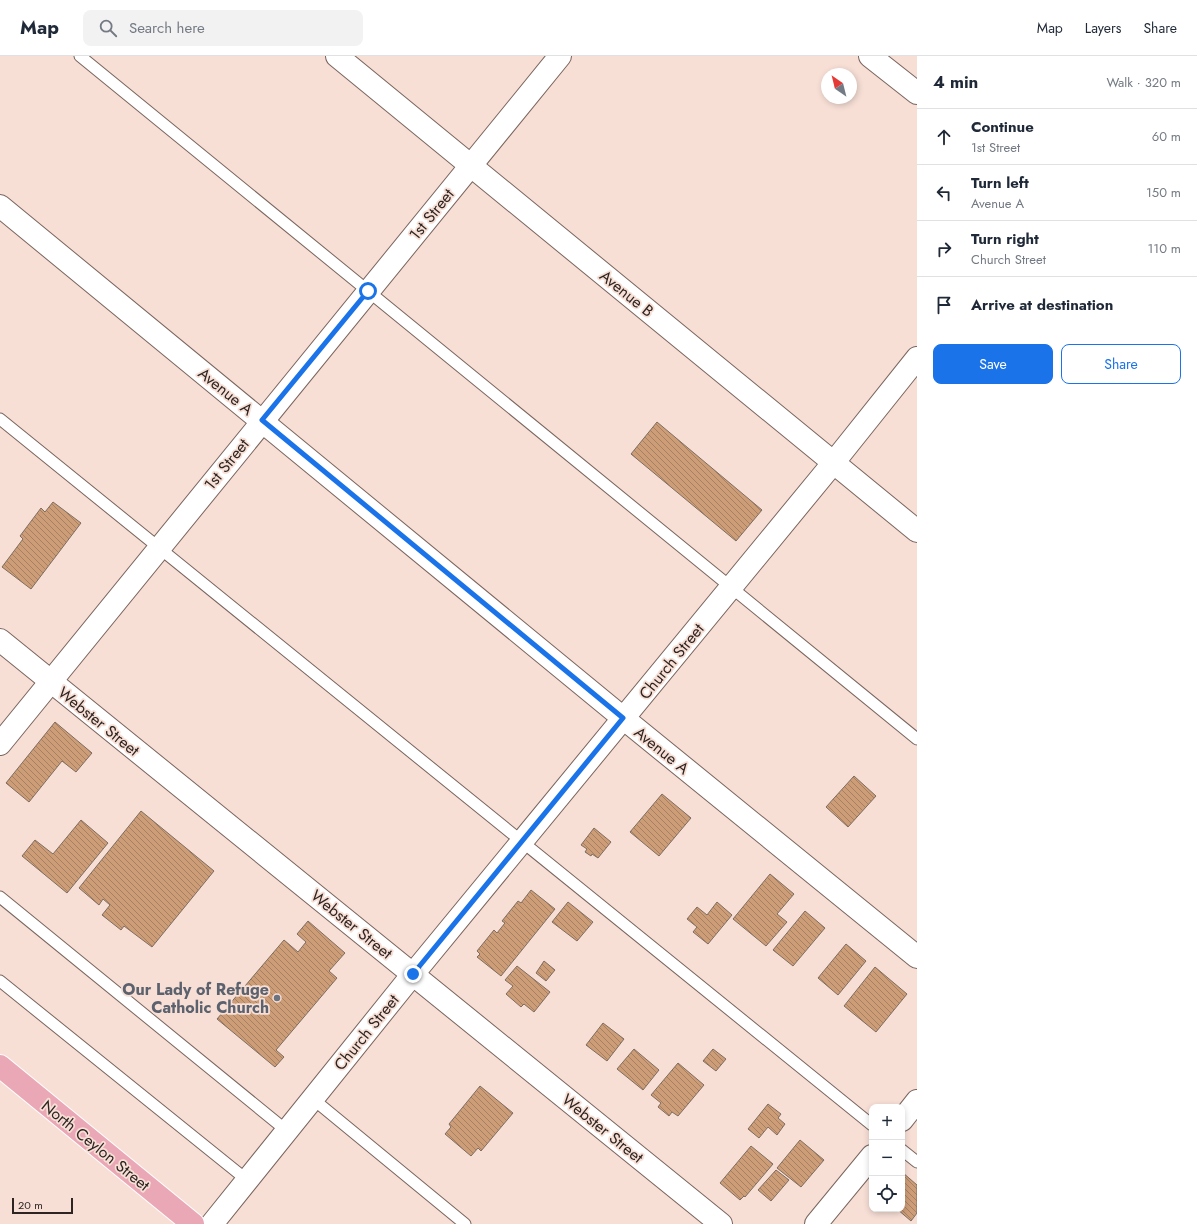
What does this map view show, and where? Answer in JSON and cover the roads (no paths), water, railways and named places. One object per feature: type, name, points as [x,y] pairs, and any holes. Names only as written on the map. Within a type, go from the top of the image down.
[{"type":"main road","name":"North Ceylon Street","points":[[0,1066],[193,1224]]},
{"type":"street","name":"Avenue B","points":[[337,56],[917,531]]},
{"type":"street","name":"1st Street","points":[[0,744],[262,420],[560,56]]},
{"type":"street","points":[[870,56],[917,93]]},
{"type":"street","name":"Avenue A","points":[[0,206],[623,718],[917,957]]},
{"type":"street","name":"Church Street","points":[[212,1224],[413,974],[834,462],[917,358]]},
{"type":"street","name":"Webster Street","points":[[0,640],[721,1224]]},
{"type":"street","points":[[905,1116],[917,1101]]},
{"type":"street","points":[[816,1224],[869,1160]]},
{"type":"lane","points":[[80,56],[917,739]]},
{"type":"lane","points":[[0,419],[869,1123]]},
{"type":"lane","points":[[0,897],[287,1131]]},
{"type":"lane","points":[[0,981],[247,1180]]},
{"type":"lane","points":[[313,1099],[465,1224]]},
{"type":"lane","points":[[905,1152],[917,1162]]},
{"type":"place","name":"Our Lady of Refuge Catholic Church","points":[[277,998]]}]
